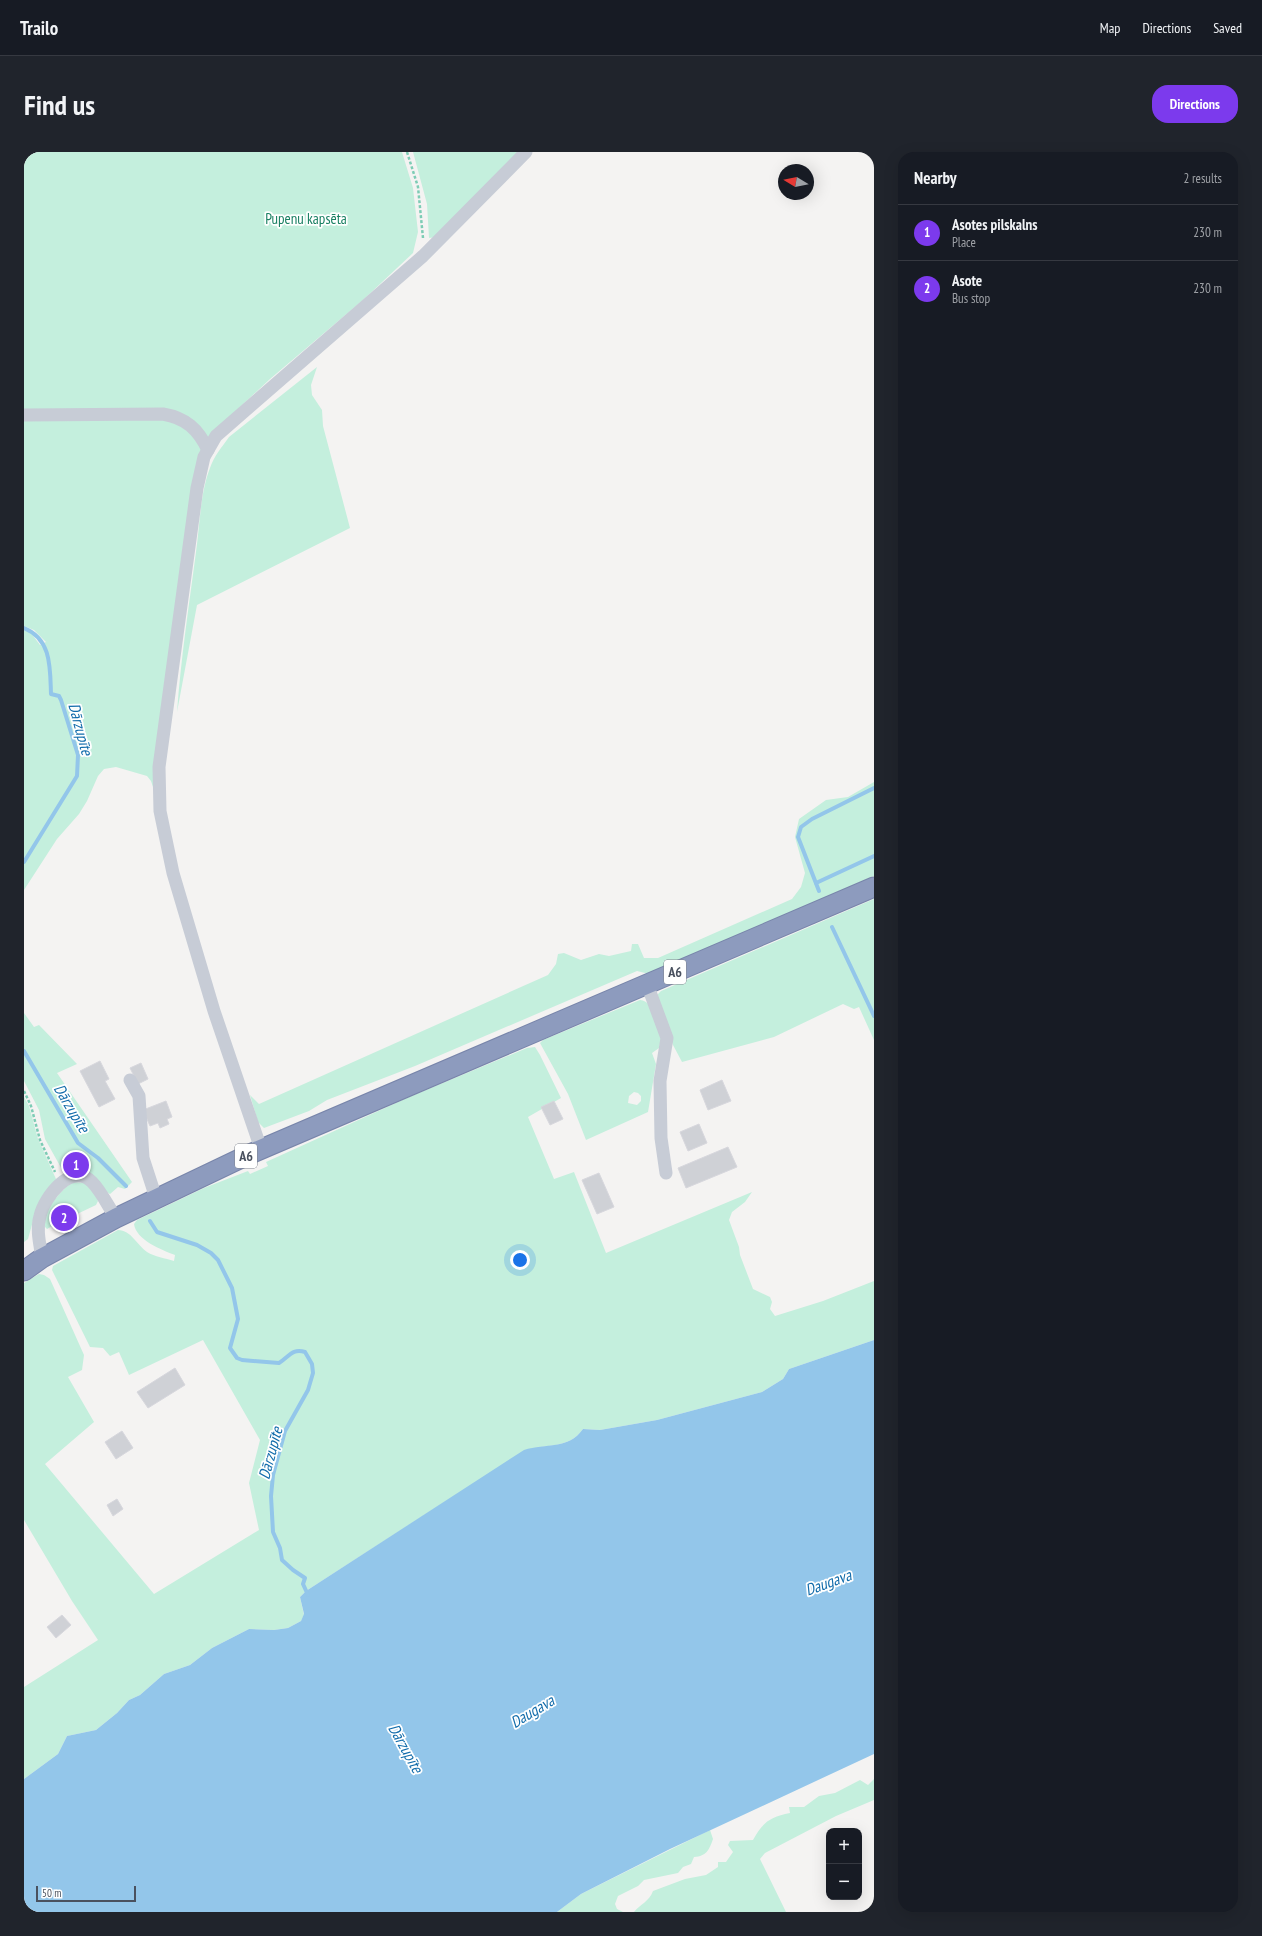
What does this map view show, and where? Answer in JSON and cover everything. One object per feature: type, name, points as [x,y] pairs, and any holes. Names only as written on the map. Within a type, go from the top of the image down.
[{"type":"highway","name":"A6","points":[[24,1271],[42,1258],[116,1218],[261,1149],[874,887]]},
{"type":"street","points":[[261,1149],[214,1011],[173,873],[160,811],[159,767],[166,704],[197,488],[204,457],[216,436],[423,256],[526,152]]},
{"type":"street","points":[[24,415],[163,414],[174,416],[192,426],[203,439],[208,450]]},
{"type":"street","points":[[647,984],[667,1038],[660,1081],[661,1138],[666,1173]]},
{"type":"street","points":[[130,1080],[139,1096],[142,1158],[156,1198]]},
{"type":"street","points":[[42,1258],[38,1231],[40,1215],[47,1198],[60,1184],[75,1176],[92,1182],[116,1218]]},
{"type":"path","points":[[407,152],[418,187],[423,228],[423,256]]},
{"type":"path","points":[[24,1090],[32,1106],[40,1140],[60,1184]]},
{"type":"green space","name":"Pupenu kapsēta","points":[[24,152],[402,152],[413,188],[418,232],[413,253],[363,300],[270,379],[211,434],[153,787],[147,776],[116,767],[104,769],[98,776],[87,801],[79,814],[57,839],[24,890],[24,630],[31,633],[40,645],[46,642],[34,630],[24,626]]},
{"type":"green space","points":[[413,152],[520,152],[437,237],[429,238],[427,204]]},
{"type":"green space","points":[[317,367],[311,385],[312,395],[322,410],[323,426],[350,528],[197,605],[177,712],[202,499],[212,464],[218,452],[229,437]]},
{"type":"green space","points":[[874,782],[874,876],[649,974],[637,971],[415,1066],[327,1100],[309,1111],[264,1128],[258,1122],[250,1095],[259,1104],[548,975],[556,964],[558,954],[564,953],[581,960],[599,954],[609,956],[631,951],[632,944],[638,944],[644,958],[658,958],[792,899],[801,887],[805,873],[795,837],[799,819],[826,800],[848,797]]},
{"type":"green space","points":[[874,899],[874,1040],[859,1007],[854,1009],[843,1004],[774,1037],[682,1062],[673,1045],[657,1001],[657,995],[661,991]]},
{"type":"green space","points":[[640,1000],[645,1001],[655,1013],[661,1036],[659,1048],[652,1053],[656,1064],[648,1112],[586,1140],[568,1094],[540,1043],[543,1040]],"holes":[[[634,1092],[641,1096],[641,1101],[637,1105],[628,1103],[629,1096]]]},
{"type":"green space","points":[[24,1013],[34,1027],[39,1025],[77,1064],[57,1073],[132,1182],[125,1189],[118,1187],[110,1194],[73,1171],[64,1173],[45,1139],[39,1110],[24,1081]]},
{"type":"green space","points":[[535,1047],[561,1098],[528,1117],[554,1179],[574,1172],[606,1253],[752,1192],[745,1202],[732,1212],[729,1220],[753,1289],[770,1297],[772,1302],[770,1309],[775,1316],[823,1301],[874,1281],[874,1340],[789,1369],[783,1379],[762,1392],[657,1420],[600,1430],[583,1429],[577,1436],[564,1443],[524,1451],[306,1591],[300,1597],[304,1615],[301,1621],[288,1628],[274,1630],[249,1629],[212,1648],[190,1665],[164,1674],[140,1695],[129,1700],[117,1713],[96,1730],[67,1736],[58,1754],[24,1779],[24,1687],[98,1640],[72,1601],[24,1520],[24,1283],[39,1274],[50,1279],[84,1355],[82,1370],[68,1377],[94,1422],[45,1464],[154,1594],[259,1530],[249,1483],[260,1440],[203,1340],[129,1375],[119,1352],[110,1356],[103,1348],[90,1347],[52,1270],[53,1266],[118,1230],[127,1232],[143,1249],[150,1254],[174,1261],[175,1255],[150,1244],[139,1235],[134,1224],[137,1220],[204,1188],[248,1171],[250,1174],[268,1166],[266,1162],[407,1098],[527,1048]]},
{"type":"green space","points":[[24,1097],[29,1106],[38,1139],[56,1179],[36,1210],[28,1239],[24,1242]]},
{"type":"green space","points":[[72,1182],[85,1183],[95,1194],[98,1201],[96,1205],[75,1215],[72,1211],[54,1219],[56,1224],[47,1229],[43,1225],[47,1212],[57,1196]]},
{"type":"green space","points":[[874,1779],[874,1800],[836,1816],[765,1853],[760,1859],[786,1912],[634,1912],[649,1898],[653,1891],[685,1879],[706,1875],[718,1867],[718,1862],[726,1862],[733,1852],[728,1845],[730,1841],[753,1840],[760,1829],[768,1821],[777,1816],[790,1813],[789,1807],[804,1807],[819,1796],[835,1793],[860,1780],[868,1785]]},
{"type":"green space","points":[[710,1830],[713,1839],[705,1854],[694,1857],[691,1864],[683,1867],[678,1873],[644,1880],[638,1886],[618,1896],[615,1904],[617,1909],[623,1912],[557,1912],[581,1894]]},
{"type":"water","name":"Daugava","points":[[874,1340],[874,1754],[670,1849],[581,1894],[557,1912],[24,1912],[24,1779],[58,1754],[67,1736],[96,1730],[117,1713],[129,1700],[140,1695],[164,1674],[190,1665],[212,1648],[249,1629],[274,1630],[288,1628],[301,1621],[304,1614],[300,1597],[306,1591],[524,1450],[564,1443],[577,1436],[583,1429],[600,1430],[657,1420],[762,1392],[783,1379],[789,1369]]},
{"type":"building","points":[[100,1061],[109,1079],[105,1081],[115,1099],[99,1107],[80,1071]]},
{"type":"building","points":[[141,1063],[148,1079],[138,1084],[130,1068]]},
{"type":"building","points":[[722,1080],[731,1101],[708,1110],[700,1090]]},
{"type":"building","points":[[166,1101],[172,1117],[167,1119],[169,1124],[160,1128],[158,1123],[150,1126],[143,1110]]},
{"type":"building","points":[[554,1101],[563,1119],[550,1125],[541,1107]]},
{"type":"building","points":[[699,1124],[707,1143],[688,1151],[680,1132]]},
{"type":"building","points":[[728,1147],[737,1167],[686,1188],[678,1168]]},
{"type":"building","points":[[599,1173],[614,1207],[597,1214],[582,1180]]},
{"type":"building","points":[[175,1368],[185,1385],[148,1408],[137,1392]]},
{"type":"building","points":[[122,1431],[133,1448],[116,1459],[105,1442]]},
{"type":"building","points":[[117,1499],[123,1509],[113,1516],[107,1505]]},
{"type":"building","points":[[62,1615],[71,1625],[56,1638],[47,1627]]},
{"type":"waterway","name":"Dārzupīte","points":[[24,628],[40,639],[45,647],[48,656],[51,694],[59,696],[61,700],[78,755],[77,776],[24,862]]},
{"type":"waterway","points":[[819,891],[798,837],[801,827],[812,819],[874,788]]},
{"type":"waterway","points":[[816,883],[874,856]]},
{"type":"waterway","points":[[832,927],[874,1016]]},
{"type":"waterway","name":"Dārzupīte","points":[[24,1051],[78,1143],[98,1158],[126,1186]]},
{"type":"waterway","name":"Dārzupīte","points":[[150,1221],[157,1232],[197,1245],[211,1253],[218,1260],[232,1288],[238,1319],[230,1348],[237,1358],[242,1360],[279,1363],[294,1352],[301,1351],[305,1352],[312,1364],[313,1373],[308,1390],[285,1431],[273,1475],[271,1496],[273,1532],[280,1548],[282,1560],[305,1578],[303,1584],[308,1595]]},
{"type":"place","name":"Asotes pilskalns","points":[[76,1165]]},
{"type":"place","name":"Asote","points":[[64,1218]]}]
